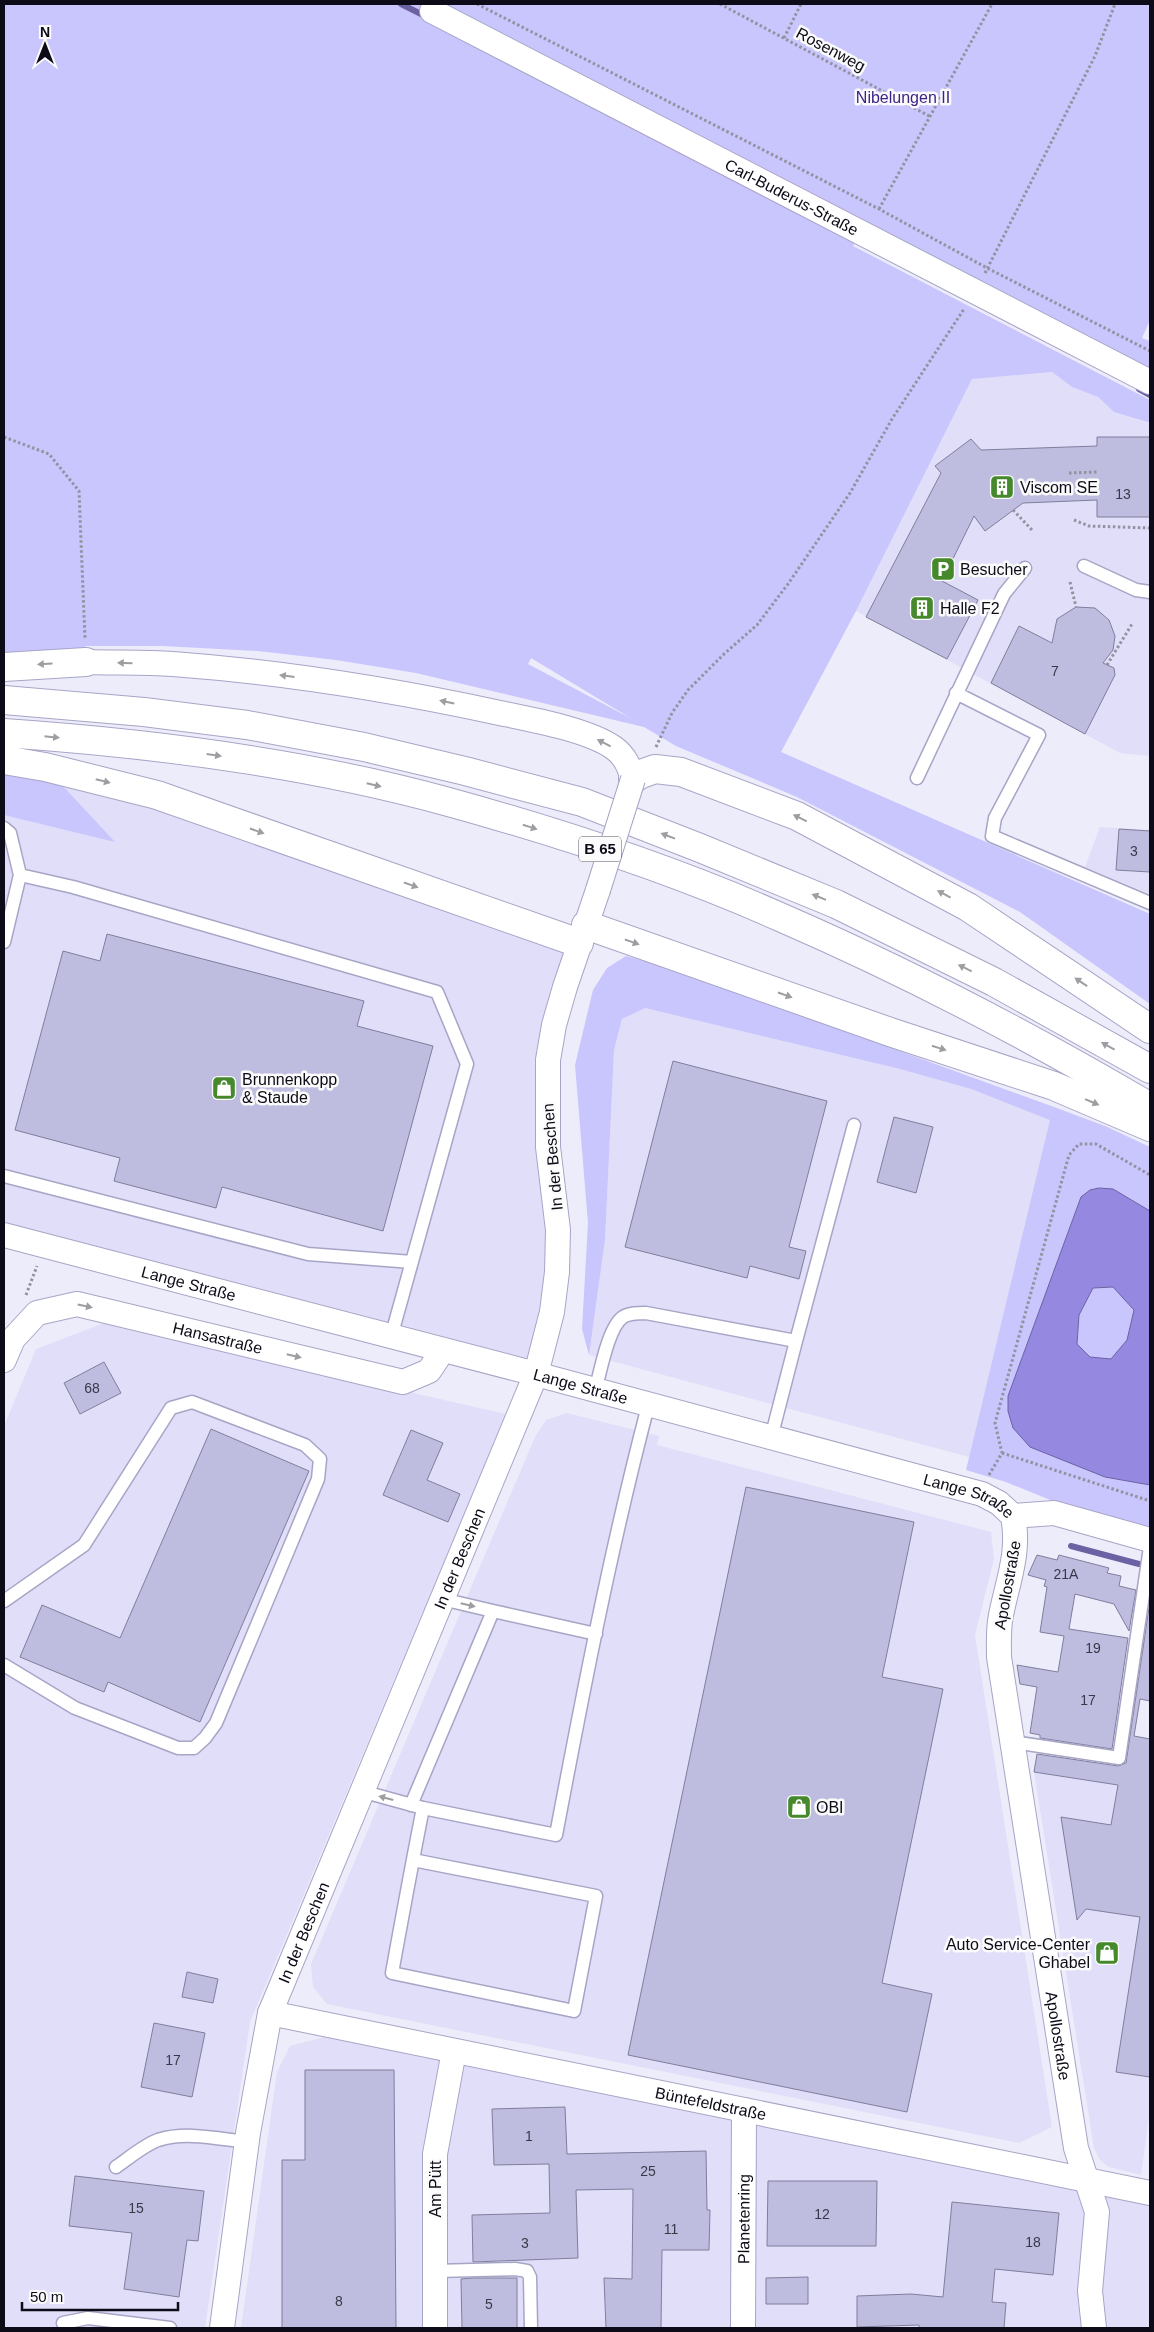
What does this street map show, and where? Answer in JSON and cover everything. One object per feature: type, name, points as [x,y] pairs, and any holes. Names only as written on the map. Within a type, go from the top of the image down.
[{"type":"highway","points":[[4,667],[86,662]]},
{"type":"highway","name":"B 65","points":[[4,700],[144,712],[247,725],[364,748],[465,771],[582,802],[836,904],[994,982],[1150,1069]]},
{"type":"highway","name":"B 65","points":[[4,733],[168,748],[269,764],[354,780],[444,801],[564,837],[680,876],[778,916],[842,945],[1005,1025],[1071,1060],[1150,1107]]},
{"type":"highway","points":[[4,760],[45,767],[156,795],[1054,1086],[1150,1127]]},
{"type":"highway","points":[[633,779],[655,769],[681,772],[797,816],[968,907],[1150,1028]]},
{"type":"street","name":"Carl-Buderus-Straße","points":[[434,7],[1150,382]]},
{"type":"street","points":[[86,662],[172,664],[271,674],[415,695],[501,713],[601,740],[615,748],[627,761],[633,779]]},
{"type":"street","name":"In der Beschen","points":[[222,2328],[247,2142],[270,2013],[536,1374],[552,1312],[557,1272],[558,1230],[548,1147],[548,1060],[554,1025],[633,779]]},
{"type":"street","name":"Lange Straße","points":[[4,1235],[536,1374],[648,1406],[982,1494],[999,1502],[1013,1516],[1054,1513],[1150,1540]]},
{"type":"street","name":"Hansastraße","points":[[4,1360],[13,1339],[37,1313],[77,1304],[402,1382],[429,1371],[443,1350]]},
{"type":"street","name":"Apollostraße","points":[[1013,1516],[1016,1532],[1016,1554],[1001,1616],[998,1636],[1000,1657],[1076,2148],[1097,2212],[1090,2291],[1094,2328]]},
{"type":"street","name":"Büntefeldstraße","points":[[270,2013],[1150,2193]]},
{"type":"street","name":"Am Pütt","points":[[435,2328],[435,2154],[454,2051]]},
{"type":"street","name":"Planetenring","points":[[743,2328],[744,2110]]},
{"type":"lane","points":[[1084,566],[1136,590],[1150,592]]},
{"type":"lane","points":[[917,778],[1004,594],[1025,568]]},
{"type":"lane","points":[[956,693],[1039,735],[995,818],[992,836],[1150,903]]},
{"type":"lane","points":[[4,828],[10,833],[20,874],[4,942]]},
{"type":"lane","points":[[20,874],[73,887],[437,992],[467,1064],[391,1337]]},
{"type":"lane","points":[[771,1438],[854,1125]]},
{"type":"lane","points":[[4,1176],[308,1254],[412,1262]]},
{"type":"lane","points":[[595,1391],[615,1328],[623,1317],[632,1313],[646,1313],[796,1341]]},
{"type":"lane","points":[[4,1602],[84,1545],[171,1408],[192,1402],[305,1445],[320,1459],[318,1479],[216,1723],[205,1738],[194,1748],[178,1748],[75,1708],[4,1665]]},
{"type":"lane","points":[[361,1791],[417,1806],[556,1836],[628,1484],[648,1406]]},
{"type":"lane","points":[[1013,1742],[1119,1758],[1150,1547]]},
{"type":"lane","points":[[442,1599],[596,1634]]},
{"type":"lane","points":[[413,1860],[596,1896],[574,2011],[392,1973],[413,1860],[417,1806],[493,1611]]},
{"type":"lane","points":[[116,2167],[152,2143],[172,2137],[196,2137],[247,2142]]},
{"type":"lane","points":[[435,2271],[515,2269],[527,2272],[530,2277],[531,2328]]},
{"type":"lane","points":[[63,2322],[88,2318],[170,2328]]},
{"type":"path","points":[[477,4],[879,209],[987,268],[1150,351]]},
{"type":"path","name":"Rosenweg","points":[[720,4],[931,117]]},
{"type":"path","points":[[784,38],[801,4]]},
{"type":"path","points":[[879,209],[992,4]]},
{"type":"path","points":[[655,750],[672,713],[688,690],[724,654],[757,625],[788,584],[850,493],[892,419],[975,292],[1095,56],[1115,4]]},
{"type":"path","points":[[4,437],[49,454],[79,491],[86,662]]},
{"type":"path","points":[[1069,473],[1097,472]]},
{"type":"path","points":[[1014,510],[1032,530]]},
{"type":"path","points":[[1074,520],[1089,526],[1150,528]]},
{"type":"path","points":[[1070,582],[1076,606]]},
{"type":"path","points":[[1108,665],[1132,624]]},
{"type":"path","points":[[982,1494],[988,1477],[1002,1453],[995,1423],[1068,1155],[1079,1144],[1096,1144],[1150,1175]]},
{"type":"path","points":[[33,1277],[38,1261]]},
{"type":"path","points":[[1002,1453],[1150,1501]]},
{"type":"shaded area","points":[[1052,372],[1072,387],[1098,397],[1114,412],[1150,424],[1150,756],[1120,753],[856,611],[972,379]]},
{"type":"shaded area","points":[[4,762],[45,767],[579,943],[554,1025],[555,1198],[536,1374],[4,1235]]},
{"type":"shaded area","points":[[1100,827],[1150,830],[1150,894],[1085,867]]},
{"type":"shaded area","points":[[645,1008],[900,1069],[971,1089],[1051,1120],[969,1457],[589,1355],[605,1240],[614,1050],[622,1019]]},
{"type":"shaded area","points":[[1099,1188],[1113,1189],[1150,1211],[1150,1485],[1105,1477],[1030,1447],[1013,1428],[1008,1411],[1008,1396],[1081,1197],[1090,1190]],"holes":[[[1113,1287],[1134,1310],[1127,1340],[1111,1359],[1090,1357],[1077,1344],[1079,1315],[1093,1288]]]},
{"type":"shaded area","points":[[104,1323],[506,1414],[250,2022],[205,2328],[4,2328],[4,1426],[36,1349]]},
{"type":"shaded area","points":[[567,1413],[659,1436],[657,1445],[991,1532],[994,1559],[975,1635],[1052,2127],[1019,2143],[327,2004],[313,1987],[311,1964],[535,1437],[546,1420]]},
{"type":"shaded area","name":"Auto Service-Center Ghabel","points":[[1034,1772],[1118,1785],[1117,1795],[1150,1796],[1150,2110],[1141,2175],[1109,2167],[1100,2160],[1094,2148]]},
{"type":"shaded area","points":[[324,2037],[1150,2203],[1150,2328],[241,2328],[277,2072],[290,2046]]},
{"type":"green space","name":"Nibelungen II","points":[[4,4],[1150,4],[1150,320],[1142,338],[1150,341],[1150,379],[861,232],[853,246],[1150,400],[1150,423],[1114,412],[1098,397],[1072,387],[1052,372],[972,379],[856,611],[781,752],[1150,914],[1150,1004],[1020,912],[797,797],[676,746],[644,727],[416,673],[336,660],[258,651],[163,646],[86,646],[71,655],[4,659]],"holes":[[[531,658],[632,719],[528,664]]]},
{"type":"green space","points":[[4,762],[45,767],[115,842],[4,815]]},
{"type":"green space","points":[[626,956],[671,968],[1054,1107],[1105,1126],[1150,1147],[1150,1211],[1113,1189],[1008,1396],[1105,1477],[1150,1485],[1150,1530],[1070,1508],[1006,1482],[966,1470],[1050,1120],[971,1089],[900,1069],[645,1008],[622,1019],[614,1050],[605,1240],[589,1355],[582,1329],[588,1223],[575,1065],[593,990],[607,968]]},
{"type":"green space","points":[[1113,1287],[1134,1310],[1127,1340],[1111,1359],[1090,1357],[1077,1344],[1079,1315],[1093,1288]]},
{"type":"building","points":[[1097,437],[1150,437],[1150,517],[1097,517],[1097,500],[1023,503],[985,531],[974,516],[942,581],[978,600],[947,659],[866,617],[941,473],[935,466],[971,439],[981,450],[1097,446]]},
{"type":"building","points":[[1076,607],[1095,608],[1109,620],[1115,636],[1113,650],[1103,663],[1114,668],[1115,675],[1085,734],[991,683],[1019,626],[1052,643],[1057,619]]},
{"type":"building","points":[[1119,829],[1150,831],[1150,872],[1116,870]]},
{"type":"building","name":"Brunnenkopp & Staude","points":[[107,934],[364,1001],[357,1026],[433,1046],[383,1231],[222,1187],[216,1208],[114,1181],[120,1158],[15,1130],[63,951],[100,961]]},
{"type":"building","points":[[673,1061],[827,1101],[789,1247],[806,1251],[799,1279],[750,1266],[747,1278],[625,1247]]},
{"type":"building","points":[[894,1117],[933,1127],[916,1193],[877,1182]]},
{"type":"building","points":[[104,1362],[121,1393],[80,1414],[64,1383]]},
{"type":"building","points":[[211,1429],[309,1471],[200,1722],[108,1682],[104,1692],[20,1657],[42,1605],[120,1638]]},
{"type":"building","points":[[411,1430],[443,1443],[427,1480],[460,1494],[448,1522],[383,1495]]},
{"type":"building","name":"OBI","points":[[746,1487],[914,1522],[882,1677],[943,1689],[882,1983],[932,1994],[907,2112],[628,2055]]},
{"type":"building","points":[[1037,1555],[1057,1560],[1059,1555],[1109,1568],[1107,1573],[1121,1576],[1119,1586],[1136,1590],[1129,1631],[1114,1604],[1075,1594],[1069,1629],[1128,1638],[1112,1749],[1040,1738],[1040,1735],[1030,1733],[1037,1687],[1020,1684],[1017,1665],[1058,1672],[1064,1636],[1040,1632],[1047,1587],[1044,1586],[1046,1580],[1028,1575]]},
{"type":"building","points":[[1150,1601],[1150,1701],[1140,1699],[1134,1736],[1150,1739],[1150,2077],[1116,2072],[1140,1917],[1086,1909],[1077,1920],[1061,1817],[1111,1825],[1118,1785],[1034,1772],[1037,1754],[1118,1766],[1126,1763]]},
{"type":"building","points":[[187,1972],[218,1979],[213,2003],[182,1997]]},
{"type":"building","points":[[154,2023],[205,2033],[192,2097],[141,2087]]},
{"type":"building","points":[[305,2070],[394,2070],[396,2328],[282,2328],[282,2160],[305,2160]]},
{"type":"building","points":[[565,2107],[567,2154],[706,2151],[707,2210],[710,2210],[709,2250],[662,2250],[661,2328],[606,2328],[604,2278],[632,2279],[633,2189],[576,2190],[578,2258],[473,2262],[472,2215],[550,2213],[549,2164],[494,2165],[492,2109]]},
{"type":"building","points":[[75,2176],[204,2191],[198,2241],[187,2240],[179,2297],[124,2289],[132,2233],[69,2226]]},
{"type":"building","points":[[768,2181],[877,2181],[876,2246],[767,2246]]},
{"type":"building","points":[[952,2202],[1059,2213],[1053,2275],[995,2269],[992,2302],[1006,2303],[1004,2328],[919,2328],[919,2325],[857,2327],[857,2296],[911,2294],[943,2297]]},
{"type":"building","points":[[808,2277],[808,2304],[766,2304],[766,2278]]},
{"type":"building","points":[[517,2278],[517,2328],[462,2328],[461,2279]]},
{"type":"waterway","points":[[401,4],[427,17]]},
{"type":"waterway","points":[[1139,389],[1150,395]]},
{"type":"waterway","points":[[1071,1546],[1139,1564]]},
{"type":"place","name":"Viscom SE","points":[[1002,487]]},
{"type":"place","name":"Besucher","points":[[943,569]]},
{"type":"place","name":"Halle F2","points":[[922,608]]},
{"type":"place","name":"Brunnenkopp & Staude","points":[[224,1088]]},
{"type":"place","name":"OBI","points":[[799,1807]]},
{"type":"place","name":"Auto Service-Center Ghabel","points":[[1107,1953]]}]
